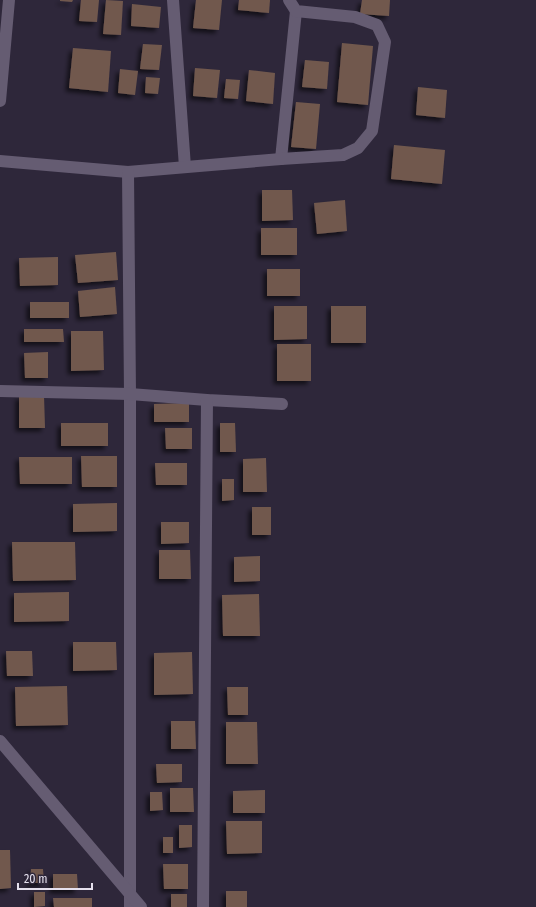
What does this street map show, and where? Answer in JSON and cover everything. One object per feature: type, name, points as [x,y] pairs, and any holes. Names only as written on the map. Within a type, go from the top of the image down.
[{"type":"street","points":[[0,101],[9,0]]},
{"type":"street","points":[[173,0],[185,167]]},
{"type":"street","points":[[281,159],[296,11],[289,0]]},
{"type":"street","points":[[0,161],[128,172],[342,155],[358,148],[372,131],[385,42],[377,25],[355,17],[296,11]]},
{"type":"street","points":[[128,172],[130,394],[130,907]]},
{"type":"street","points":[[0,391],[130,394],[282,404]]},
{"type":"street","points":[[202,907],[207,400]]},
{"type":"street","points":[[0,741],[141,907]]},
{"type":"building","points":[[60,0],[73,0],[72,2]]},
{"type":"building","points":[[81,0],[99,0],[97,22],[79,21]]},
{"type":"building","points":[[106,0],[123,1],[121,35],[103,34]]},
{"type":"building","points":[[196,0],[222,0],[219,30],[193,28]]},
{"type":"building","points":[[239,0],[270,0],[269,13],[238,10]]},
{"type":"building","points":[[362,0],[390,0],[389,16],[360,14]]},
{"type":"building","points":[[132,4],[161,7],[159,28],[131,26]]},
{"type":"building","points":[[342,43],[373,46],[368,105],[337,102]]},
{"type":"building","points":[[143,44],[162,45],[159,70],[140,69]]},
{"type":"building","points":[[73,48],[111,51],[108,92],[69,88]]},
{"type":"building","points":[[305,60],[329,62],[327,89],[302,87]]},
{"type":"building","points":[[195,68],[220,70],[217,98],[193,96]]},
{"type":"building","points":[[120,69],[138,71],[135,95],[118,93]]},
{"type":"building","points":[[249,70],[275,73],[273,104],[246,101]]},
{"type":"building","points":[[146,77],[160,78],[158,94],[145,93]]},
{"type":"building","points":[[226,79],[240,80],[238,99],[224,98]]},
{"type":"building","points":[[418,87],[447,90],[445,118],[416,115]]},
{"type":"building","points":[[296,102],[320,104],[316,149],[291,147]]},
{"type":"building","points":[[394,145],[445,150],[442,184],[391,179]]},
{"type":"building","points":[[262,190],[292,190],[293,220],[262,221]]},
{"type":"building","points":[[345,200],[347,231],[317,234],[314,203]]},
{"type":"building","points":[[261,228],[297,228],[297,255],[261,255]]},
{"type":"building","points":[[116,252],[118,280],[78,283],[75,255]]},
{"type":"building","points":[[58,257],[58,285],[20,286],[19,258]]},
{"type":"building","points":[[267,269],[300,269],[300,296],[267,296]]},
{"type":"building","points":[[115,287],[117,314],[80,317],[78,291]]},
{"type":"building","points":[[30,302],[69,302],[69,318],[30,318]]},
{"type":"building","points":[[274,306],[307,306],[307,339],[274,340]]},
{"type":"building","points":[[331,306],[366,306],[366,343],[331,343]]},
{"type":"building","points":[[24,329],[63,329],[64,342],[24,342]]},
{"type":"building","points":[[71,331],[103,331],[104,370],[71,371]]},
{"type":"building","points":[[277,344],[311,344],[311,381],[277,381]]},
{"type":"building","points":[[48,352],[48,378],[25,378],[24,353]]},
{"type":"building","points":[[19,396],[44,396],[45,428],[19,428]]},
{"type":"building","points":[[189,403],[189,422],[154,422],[154,404]]},
{"type":"building","points":[[61,423],[108,423],[108,446],[61,446]]},
{"type":"building","points":[[220,423],[235,423],[236,452],[220,452]]},
{"type":"building","points":[[165,428],[192,428],[192,449],[166,449]]},
{"type":"building","points":[[81,456],[117,456],[117,487],[82,487]]},
{"type":"building","points":[[19,457],[72,457],[72,484],[20,484]]},
{"type":"building","points":[[266,458],[267,492],[243,492],[243,459]]},
{"type":"building","points":[[155,463],[187,463],[187,485],[156,485]]},
{"type":"building","points":[[222,479],[234,479],[234,500],[222,501]]},
{"type":"building","points":[[117,503],[117,531],[73,532],[73,504]]},
{"type":"building","points":[[252,507],[271,507],[271,535],[252,535]]},
{"type":"building","points":[[161,522],[189,522],[189,543],[161,544]]},
{"type":"building","points":[[12,542],[75,542],[76,580],[13,581]]},
{"type":"building","points":[[159,550],[190,550],[191,579],[159,579]]},
{"type":"building","points":[[260,556],[260,581],[234,582],[234,557]]},
{"type":"building","points":[[69,592],[69,621],[14,622],[14,593]]},
{"type":"building","points":[[259,594],[260,636],[223,636],[222,595]]},
{"type":"building","points":[[73,642],[116,642],[117,670],[73,671]]},
{"type":"building","points":[[6,651],[32,651],[33,676],[7,676]]},
{"type":"building","points":[[192,652],[193,694],[154,695],[154,653]]},
{"type":"building","points":[[67,686],[68,725],[16,726],[15,687]]},
{"type":"building","points":[[227,687],[248,687],[248,715],[228,715]]},
{"type":"building","points":[[171,721],[195,721],[196,749],[171,749]]},
{"type":"building","points":[[226,722],[257,722],[258,764],[226,764]]},
{"type":"building","points":[[156,764],[182,764],[182,782],[157,783]]},
{"type":"building","points":[[170,788],[193,788],[194,812],[170,812]]},
{"type":"building","points":[[265,790],[265,813],[233,813],[233,791]]},
{"type":"building","points":[[150,792],[162,792],[163,810],[150,811]]},
{"type":"building","points":[[226,821],[262,821],[262,853],[227,854]]},
{"type":"building","points":[[179,825],[192,825],[192,847],[179,848]]},
{"type":"building","points":[[163,837],[173,837],[173,853],[163,853]]},
{"type":"building","points":[[0,850],[10,850],[11,888],[0,889]]},
{"type":"building","points":[[163,864],[188,864],[188,889],[164,889]]},
{"type":"building","points":[[31,869],[43,869],[44,883],[30,883]]},
{"type":"building","points":[[53,874],[77,874],[78,890],[53,890]]},
{"type":"building","points":[[226,891],[247,891],[247,907],[226,907]]},
{"type":"building","points":[[34,892],[45,892],[45,906],[34,907]]},
{"type":"building","points":[[171,894],[187,894],[187,907],[171,907]]},
{"type":"building","points":[[53,898],[92,898],[92,907],[54,907]]}]
